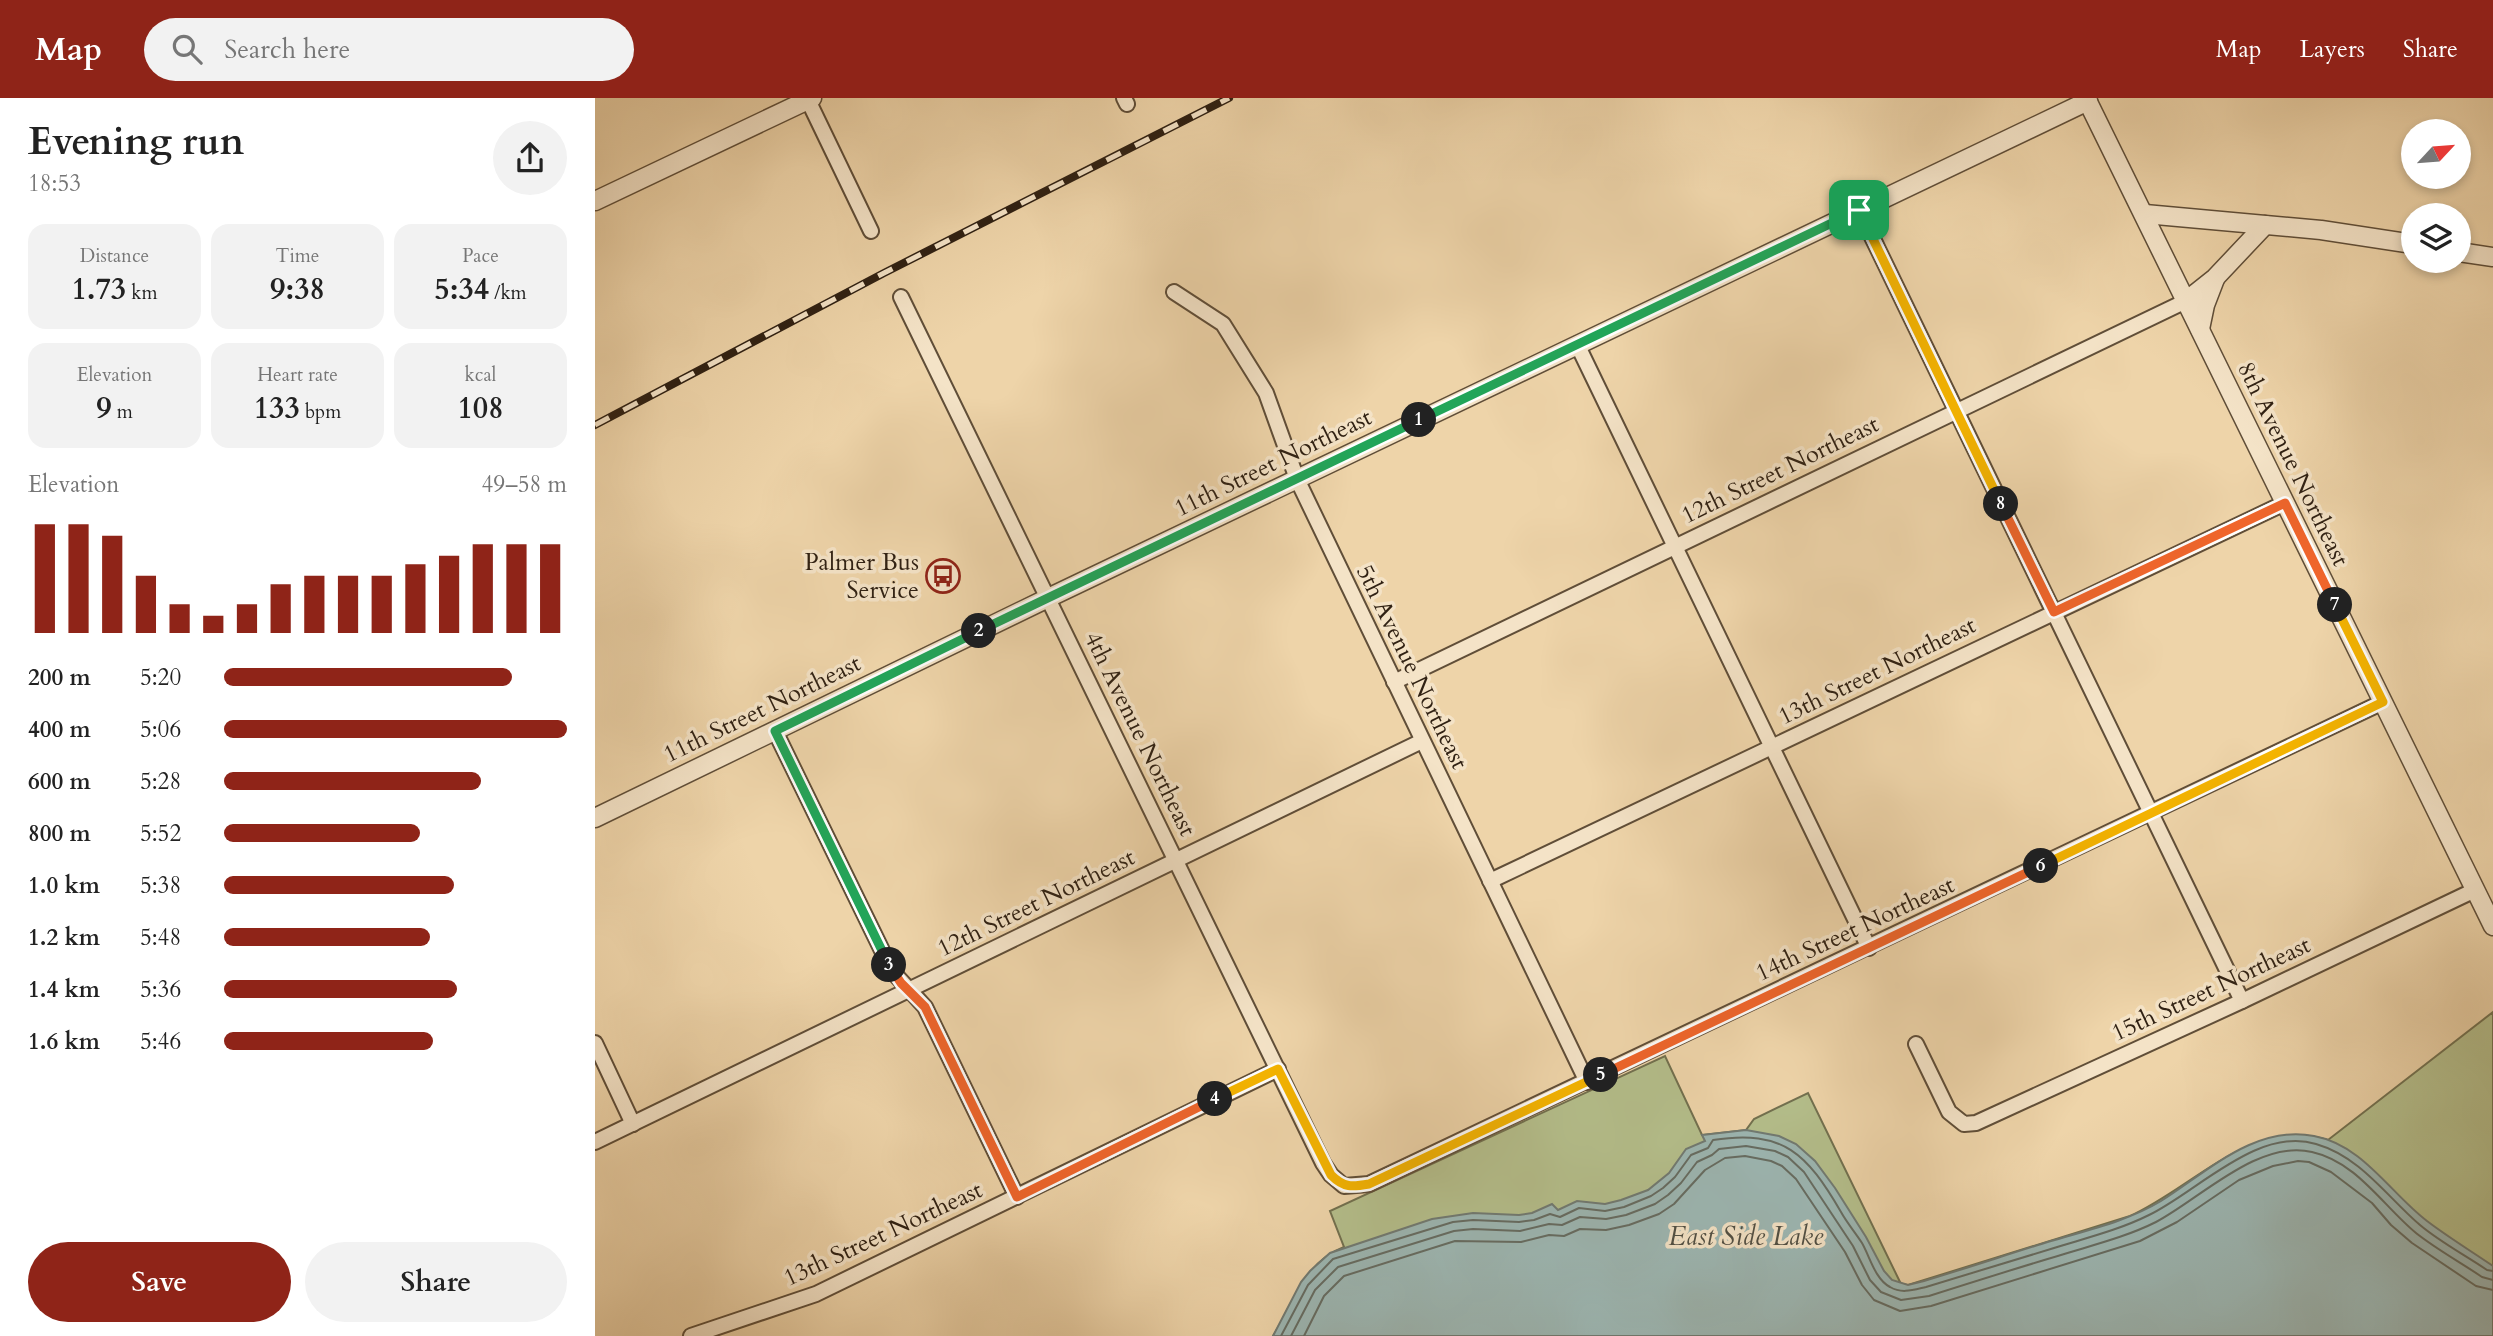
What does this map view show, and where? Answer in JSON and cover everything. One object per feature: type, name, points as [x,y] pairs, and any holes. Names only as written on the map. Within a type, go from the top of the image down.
[{"type":"street","points":[[595,201],[809,99],[871,231]]},
{"type":"street","name":"11th Street Northeast","points":[[595,818],[1046,598],[2087,99]]},
{"type":"street","name":"8th Avenue Northeast","points":[[2087,99],[2493,926]]},
{"type":"street","points":[[1859,210],[2242,1001]]},
{"type":"street","points":[[2145,214],[2321,230],[2401,242]]},
{"type":"street","points":[[2186,301],[2215,278],[2265,225]]},
{"type":"street","points":[[2471,254],[2493,257]]},
{"type":"street","points":[[2200,329],[2215,278]]},
{"type":"street","name":"5th Avenue Northeast","points":[[1174,292],[1223,324],[1266,393],[1297,479],[1587,1082]]},
{"type":"street","name":"4th Avenue Northeast","points":[[901,297],[1323,1163],[1331,1175],[1344,1186]]},
{"type":"street","name":"12th Street Northeast","points":[[1394,682],[2186,301]]},
{"type":"street","points":[[1577,344],[1869,948]]},
{"type":"street","name":"13th Street Northeast","points":[[1490,881],[2285,503]]},
{"type":"street","name":"14th Street Northeast","points":[[1344,1186],[1369,1184],[2383,702]]},
{"type":"street","points":[[775,731],[892,971],[925,1007],[1017,1197]]},
{"type":"street","name":"12th Street Northeast","points":[[595,1142],[1422,741]]},
{"type":"street","name":"15th Street Northeast","points":[[1916,1044],[1948,1112],[1964,1124],[1984,1120],[2475,890]]},
{"type":"street","points":[[595,1043],[633,1124]]},
{"type":"street","name":"13th Street Northeast","points":[[691,1336],[816,1294],[1278,1069]]},
{"type":"green space","name":"East Side Lake","points":[[2493,1012],[2493,1336],[1273,1336],[1309,1273],[1319,1262],[1344,1247],[1330,1211],[1665,1056],[1702,1135],[1746,1130],[1754,1119],[1808,1093],[1901,1284],[1908,1285],[2130,1216],[2224,1158],[2249,1146],[2274,1138],[2300,1135],[2328,1140]]},
{"type":"water","name":"East Side Lake","points":[[1746,1130],[1779,1136],[1796,1144],[1815,1161],[1866,1237],[1884,1271],[1892,1280],[1908,1285],[2135,1214],[2161,1201],[2214,1165],[2252,1144],[2292,1134],[2314,1136],[2331,1141],[2362,1159],[2427,1221],[2493,1266],[2493,1336],[1273,1336],[1301,1282],[1330,1253],[1432,1219],[1473,1213],[1519,1215],[1532,1213],[1552,1204],[1558,1210],[1577,1201],[1605,1204],[1621,1200],[1648,1190],[1669,1173],[1686,1149],[1705,1141],[1702,1135]]},
{"type":"railway","points":[[595,425],[884,273],[1229,98]]},
{"type":"place","name":"Palmer Bus Service","points":[[943,576]]},
{"type":"route","points":[[1859,210],[2054,612],[2285,503],[2383,702],[1369,1184],[1344,1186],[1331,1175],[1278,1069],[1017,1197],[925,1007],[892,971],[775,731],[1046,598],[1859,210]]}]
